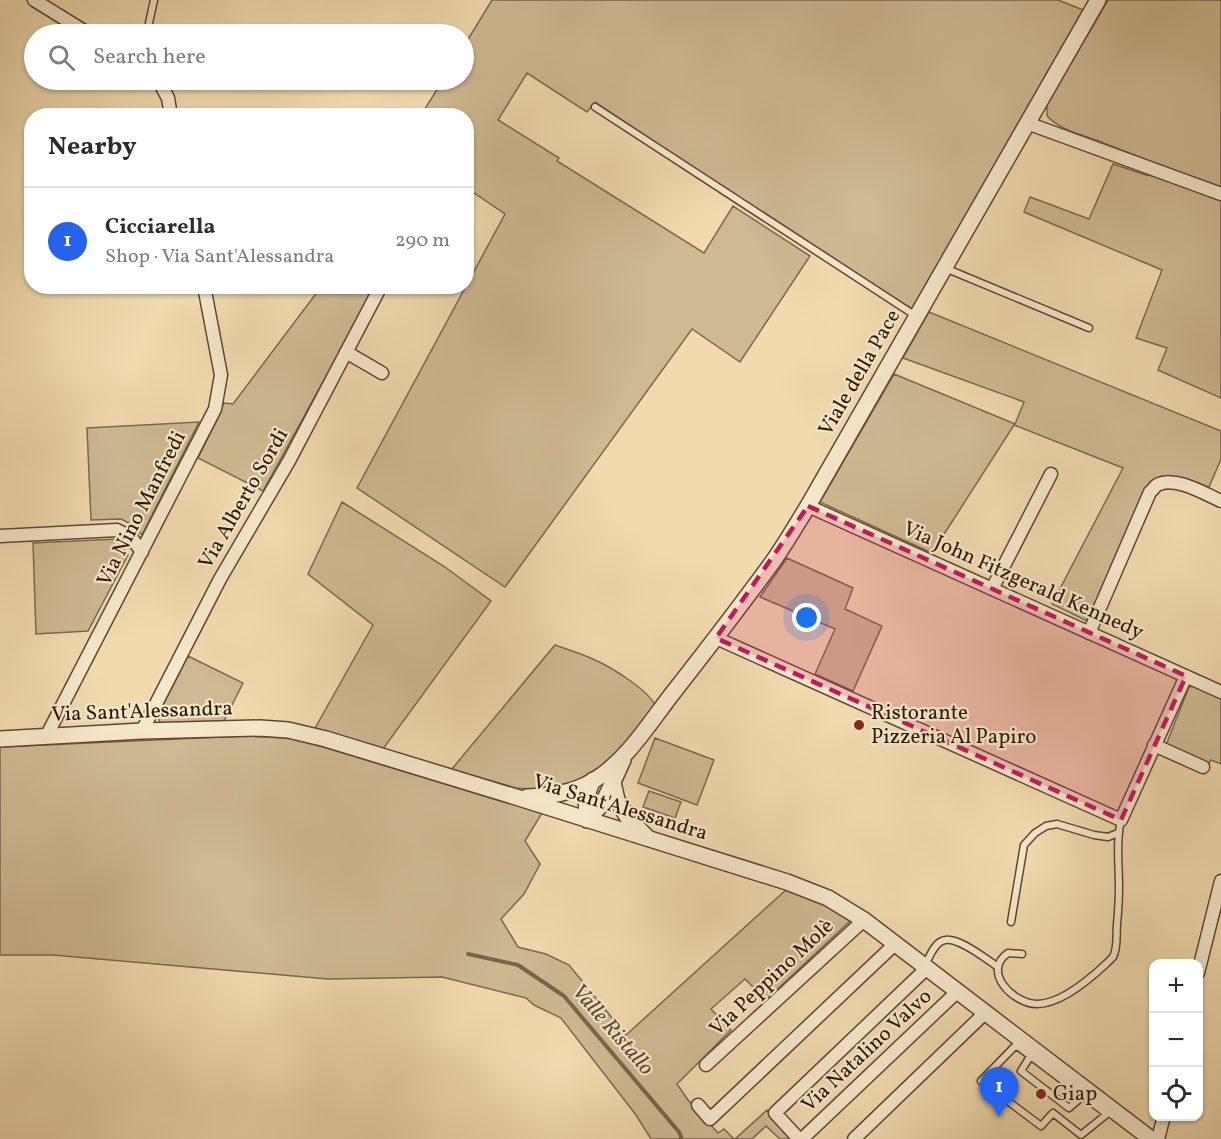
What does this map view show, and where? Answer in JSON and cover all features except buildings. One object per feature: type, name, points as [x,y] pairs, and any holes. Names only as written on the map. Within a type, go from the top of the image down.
[{"type":"street","points":[[34,0],[72,24]]},
{"type":"street","name":"Viale della Pace","points":[[630,747],[775,559],[808,507],[1098,0]]},
{"type":"street","points":[[164,90],[170,108]]},
{"type":"street","points":[[1027,123],[1221,194]]},
{"type":"street","name":"Via Nino Manfredi","points":[[46,737],[215,409],[220,375],[205,294]]},
{"type":"street","name":"Via Alberto Sordi","points":[[142,731],[220,579],[289,461],[377,294]]},
{"type":"street","points":[[346,352],[382,373]]},
{"type":"street","points":[[992,589],[1052,474]]},
{"type":"street","points":[[1089,633],[1150,492],[1157,485],[1169,482],[1180,483],[1221,501]]},
{"type":"street","name":"Via John Fitzgerald Kennedy","points":[[808,507],[1221,692]]},
{"type":"street","points":[[0,536],[117,530],[131,537],[142,552]]},
{"type":"street","points":[[716,638],[1121,820],[1186,676]]},
{"type":"street","name":"Via Sant'Alessandra","points":[[0,739],[142,731],[260,728],[288,730],[326,739],[787,882],[828,898],[864,920],[1144,1137]]},
{"type":"street","points":[[1154,745],[1203,767]]},
{"type":"street","points":[[519,798],[551,796],[573,791],[611,768],[630,747]]},
{"type":"street","points":[[588,820],[603,803],[630,747]]},
{"type":"street","points":[[588,820],[587,794],[594,780]]},
{"type":"street","points":[[613,782],[617,800],[628,818],[648,838]]},
{"type":"street","points":[[1202,959],[1221,881]]},
{"type":"street","name":"Via Peppino Molè","points":[[706,1065],[864,920]]},
{"type":"street","points":[[698,1105],[710,1119],[895,944]]},
{"type":"street","points":[[801,1139],[775,1113],[926,967]]},
{"type":"street","name":"Via Natalino Valvo","points":[[801,1139],[958,991]]},
{"type":"street","points":[[854,1139],[986,1013]]},
{"type":"street","points":[[1158,1139],[1163,1121]]},
{"type":"lane","points":[[149,24],[154,0]]},
{"type":"lane","points":[[595,107],[917,317]]},
{"type":"lane","points":[[944,268],[1089,327]]},
{"type":"lane","points":[[1022,954],[1008,953],[1003,957],[998,967],[998,977],[1013,996],[1036,1004],[1053,1001],[1067,995],[1113,957],[1116,947],[1119,888],[1118,833],[1121,820]]},
{"type":"lane","points":[[1011,922],[1024,845],[1035,833],[1046,826],[1057,824],[1094,835],[1108,837],[1118,833]]},
{"type":"lane","points":[[926,967],[937,945],[942,940],[949,940],[956,941],[998,967]]},
{"type":"lane","points":[[1016,1045],[1033,1053],[1021,1071],[1070,1108],[1086,1093],[1107,1114],[1081,1136],[1053,1113],[1041,1126],[981,1081],[1016,1045]]},
{"type":"highlighted area","points":[[808,506],[1186,676],[1121,820],[716,638]]},
{"type":"shaded area","points":[[492,0],[1058,0],[1083,10],[912,309],[815,249],[595,102],[587,112],[527,73],[498,120],[559,158],[557,161],[704,253],[733,206],[810,256],[740,362],[692,329],[505,587],[357,488],[462,294],[474,294],[474,271],[505,214],[474,193],[474,108],[425,108],[437,90],[474,90],[474,30]]},
{"type":"shaded area","points":[[1108,0],[1221,0],[1221,187],[1070,131],[1047,116],[1047,104]]},
{"type":"shaded area","points":[[1113,164],[1159,177],[1221,201],[1221,398],[1158,370],[1167,348],[1136,338],[1162,270],[1024,212],[1030,197],[1089,219]]},
{"type":"shaded area","points":[[316,294],[371,294],[263,491],[198,458],[224,403],[233,404]]},
{"type":"shaded area","points":[[929,312],[1221,431],[1221,459],[1209,487],[1182,478],[1166,477],[1148,490],[1087,621],[1052,604],[1123,468],[1014,425],[932,553],[820,502],[894,374],[1015,424],[1024,402],[903,358]]},
{"type":"shaded area","points":[[199,422],[142,535],[131,524],[121,519],[91,520],[87,428]]},
{"type":"shaded area","points":[[342,502],[445,567],[491,601],[383,749],[314,730],[373,625],[308,574]]},
{"type":"shaded area","points":[[118,539],[128,555],[88,631],[36,634],[33,543]]},
{"type":"shaded area","points":[[787,558],[853,588],[845,609],[882,626],[853,691],[815,674],[835,629],[760,597]]},
{"type":"shaded area","points":[[555,645],[586,656],[610,668],[637,686],[655,705],[620,749],[600,767],[568,786],[543,790],[516,788],[451,770]]},
{"type":"shaded area","points":[[188,656],[243,683],[224,721],[160,724],[158,715]]},
{"type":"shaded area","points":[[1194,686],[1221,698],[1221,764],[1211,760],[1209,763],[1166,745],[1189,687]]},
{"type":"shaded area","points":[[245,736],[289,738],[316,745],[542,813],[525,841],[540,864],[524,894],[501,919],[518,947],[546,954],[569,965],[626,1035],[788,888],[814,898],[850,921],[766,1000],[745,979],[711,1009],[731,1030],[677,1084],[688,1100],[718,1133],[724,1129],[734,1139],[651,1139],[636,1115],[561,1018],[534,1005],[526,998],[442,977],[328,979],[53,955],[0,955],[0,747]]},
{"type":"shaded area","points":[[655,738],[714,760],[697,805],[638,783]]},
{"type":"shaded area","points":[[649,791],[681,802],[675,818],[643,807]]},
{"type":"shaded area","points":[[767,1110],[794,1139],[780,1139],[766,1126],[752,1139],[735,1139]]},
{"type":"waterway","name":"Valle Ristallo","points":[[468,954],[518,965],[564,996],[679,1132],[682,1139]]},
{"type":"place","name":"Ristorante Pizzeria Al Papiro","points":[[859,725]]},
{"type":"place","name":"Giap","points":[[1041,1094]]},
{"type":"place","name":"Cicciarella","points":[[999,1117]]}]
